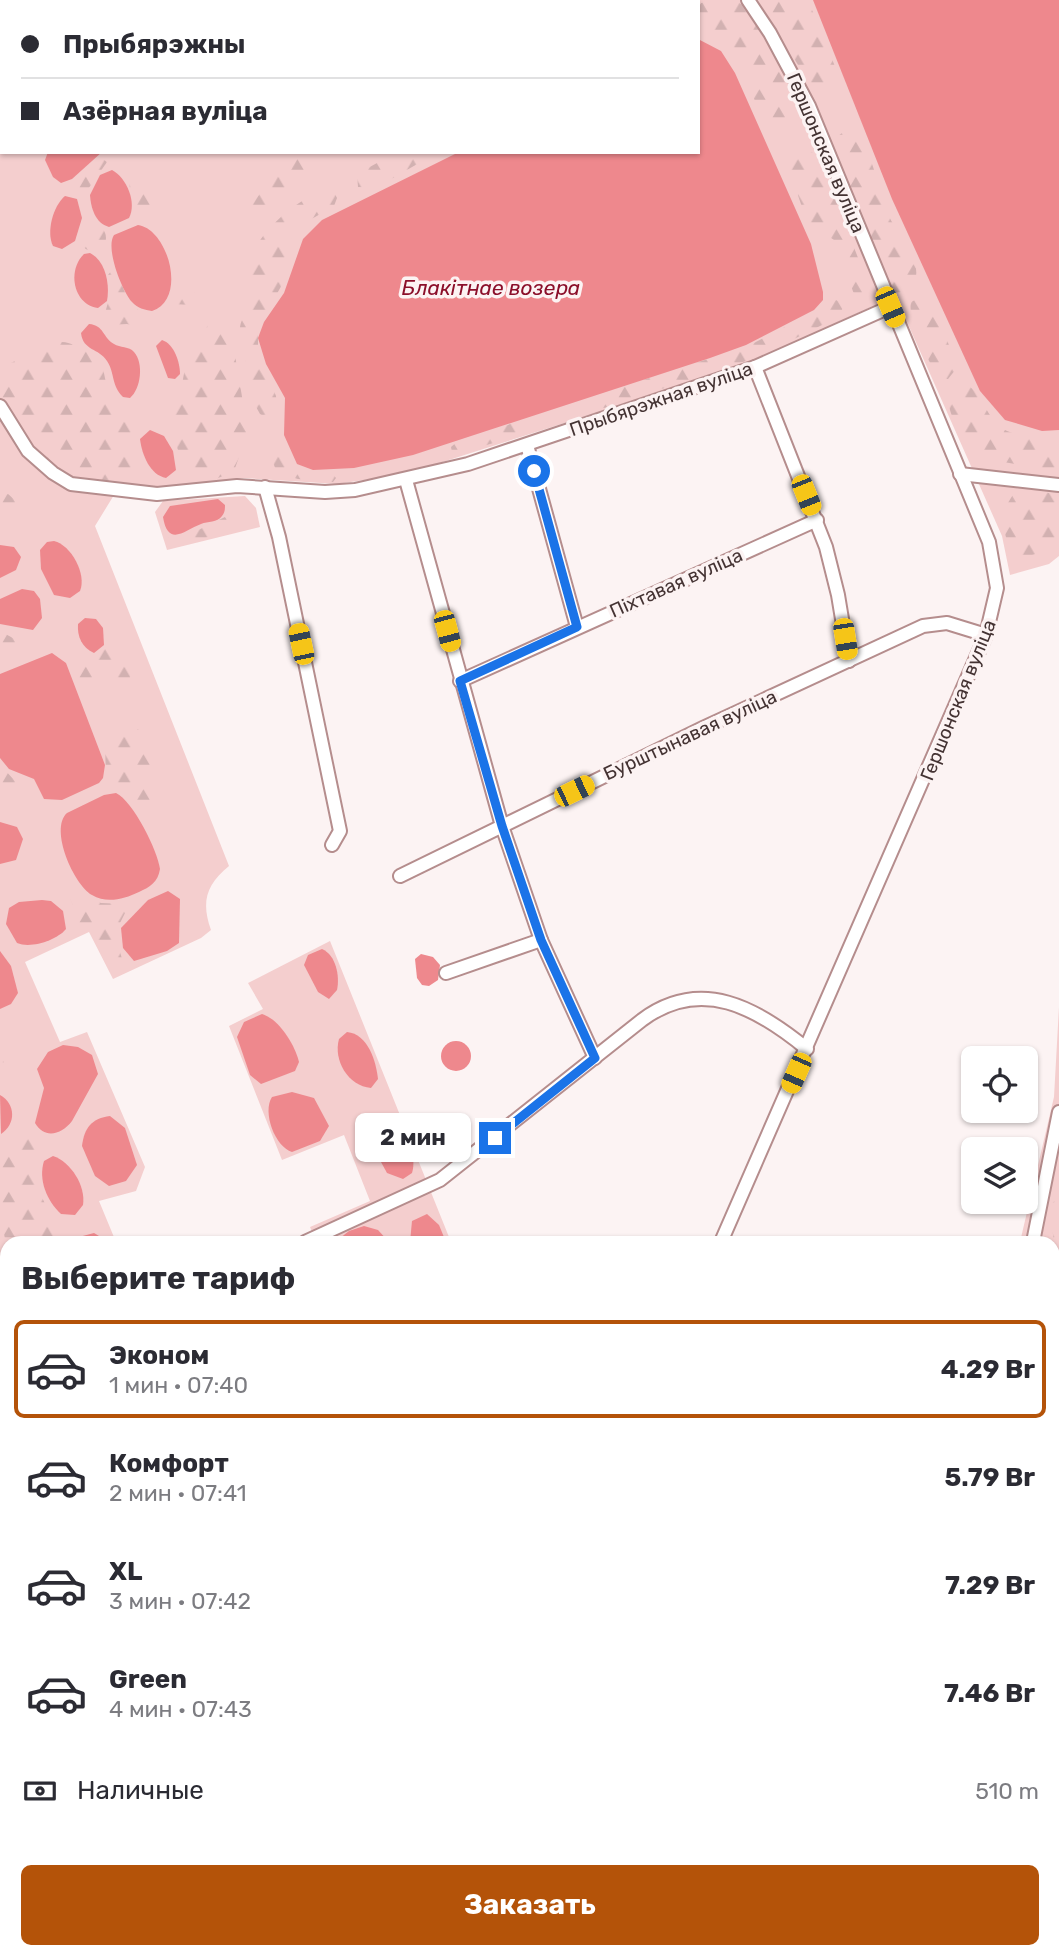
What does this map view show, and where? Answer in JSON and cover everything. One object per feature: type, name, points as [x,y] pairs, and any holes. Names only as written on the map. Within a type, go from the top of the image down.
[{"type":"street","name":"Гершонская вуліца","points":[[724,1236],[986,635],[996,604],[995,566],[989,542],[808,106],[770,33],[748,0]]},
{"type":"street","name":"Прыбярэжная вуліца","points":[[0,406],[28,452],[71,484],[157,494],[237,486],[325,492],[406,480],[527,445],[755,367],[890,307]]},
{"type":"street","points":[[755,367],[817,520],[838,595],[849,661]]},
{"type":"street","points":[[527,445],[577,627]]},
{"type":"street","points":[[960,474],[1059,485]]},
{"type":"street","points":[[406,480],[502,826],[541,940],[595,1058]]},
{"type":"street","points":[[265,487],[340,831],[332,845]]},
{"type":"street","name":"Піхтавая вуліца","points":[[460,681],[817,520]]},
{"type":"street","name":"Бурштынавая вуліца","points":[[400,876],[849,661],[935,623],[957,625],[986,635]]},
{"type":"street","points":[[446,973],[541,940]]},
{"type":"street","points":[[318,1236],[440,1180],[656,1010],[685,999],[718,1001],[749,1009],[776,1023],[807,1049]]},
{"type":"street","points":[[1034,1236],[1059,1112]]},
{"type":"green space","points":[[700,0],[1059,0],[1059,556],[1049,564],[1010,575],[1002,536],[903,313],[887,303],[875,305],[740,367],[405,474],[337,484],[244,478],[114,495],[95,526],[229,866],[211,887],[206,911],[211,930],[201,938],[113,979],[89,932],[25,962],[60,1042],[87,1032],[145,1167],[136,1191],[99,1201],[114,1236],[0,1236],[0,154],[700,154]]},
{"type":"green space","points":[[711,0],[738,2],[747,10],[770,43],[789,85],[793,104],[790,118],[780,127],[770,126],[763,117],[731,52],[717,40],[700,35],[700,3]]},
{"type":"green space","points":[[758,0],[808,0],[836,69],[831,89],[819,90],[808,81]]},
{"type":"green space","points":[[853,125],[861,133],[887,211],[915,264],[913,285],[904,294],[896,294],[888,284],[838,161],[838,136]]},
{"type":"green space","points":[[804,148],[817,155],[822,165],[867,281],[869,294],[864,299],[854,294],[834,240],[818,233],[808,223],[788,159],[795,150]]},
{"type":"green space","points":[[110,154],[135,154],[133,159],[123,165],[117,163]]},
{"type":"green space","points":[[261,154],[280,154],[280,171],[286,176],[292,168],[292,154],[306,154],[311,171],[303,185],[255,218],[251,207],[270,175]]},
{"type":"green space","points":[[393,154],[435,154],[374,189],[358,187],[357,174]]},
{"type":"green space","points":[[103,159],[107,162],[86,192],[79,192],[77,179]]},
{"type":"green space","points":[[135,169],[141,174],[158,217],[154,226],[138,220],[137,217],[128,175],[128,172]]},
{"type":"green space","points":[[333,190],[337,198],[334,206],[296,228],[290,241],[284,281],[258,328],[258,353],[276,396],[277,412],[267,418],[260,414],[255,405],[240,333],[240,325],[247,308],[253,253],[275,222],[287,212],[311,196]]},
{"type":"green space","points":[[93,225],[102,229],[106,238],[102,247],[93,251],[84,247],[80,238],[84,229]]},
{"type":"green space","points":[[112,270],[117,274],[130,304],[150,319],[146,329],[127,324],[108,325],[103,320],[109,299],[108,275]]},
{"type":"green space","points":[[179,282],[193,290],[198,298],[194,305],[171,304]]},
{"type":"green space","points":[[923,296],[938,319],[955,362],[956,369],[948,379],[940,378],[935,372],[912,319],[911,302]]},
{"type":"green space","points":[[836,300],[844,304],[840,316],[758,357],[604,408],[594,406],[596,398],[603,393],[748,346]]},
{"type":"green space","points":[[219,312],[227,315],[229,320],[248,432],[234,471],[216,479],[192,482],[182,473],[179,453],[169,423],[179,401],[185,368],[199,353],[208,323]]},
{"type":"green space","points":[[56,342],[69,343],[82,349],[102,367],[107,386],[133,435],[136,449],[137,461],[133,473],[123,482],[105,485],[66,473],[31,446],[6,412],[0,395],[0,368]]},
{"type":"green space","points":[[958,382],[966,384],[978,395],[991,417],[1003,429],[1041,438],[1054,445],[1059,451],[1057,469],[1038,472],[1020,465],[992,460],[976,451],[956,426],[949,405],[949,386]]},
{"type":"green space","points":[[543,413],[551,418],[541,428],[461,453],[452,452],[451,447],[457,442]]},
{"type":"green space","points":[[284,451],[301,469],[330,471],[336,478],[333,482],[298,479],[281,474],[273,461],[276,452]]},
{"type":"green space","points":[[1017,488],[1032,488],[1059,496],[1059,547],[1022,558],[1008,544],[1000,516]]},
{"type":"green space","points":[[8,494],[15,500],[16,509],[0,520],[0,496]]},
{"type":"green space","points":[[245,496],[256,508],[260,527],[167,550],[155,512],[163,501]]},
{"type":"green space","points":[[225,517],[233,519],[236,525],[233,531],[173,546],[166,544],[169,537],[188,535]]},
{"type":"green space","points":[[0,631],[22,643],[24,653],[16,661],[0,665]]},
{"type":"green space","points":[[114,642],[124,649],[129,661],[131,674],[128,686],[121,689],[104,681],[88,689],[80,687],[76,674],[80,664]]},
{"type":"green space","points":[[125,726],[146,734],[155,746],[160,760],[151,795],[156,818],[153,826],[143,822],[129,795],[107,783],[105,757],[108,742],[111,735]]},
{"type":"green space","points":[[0,765],[19,785],[15,791],[0,796]]},
{"type":"green space","points":[[70,884],[101,903],[123,904],[125,913],[115,933],[122,959],[119,966],[111,965],[91,930],[73,923],[74,907],[66,890]]},
{"type":"green space","points":[[330,941],[449,1236],[314,1236],[310,1227],[370,1201],[344,1135],[282,1160],[229,1026],[263,1009],[248,983]]},
{"type":"green space","points":[[1059,1007],[1059,1236],[1021,1236],[1027,1214],[1038,1214],[1038,1165],[1054,1097]]},
{"type":"green space","points":[[0,1054],[10,1077],[3,1089],[0,1088]]},
{"type":"green space","points":[[18,1137],[34,1138],[40,1148],[36,1177],[39,1191],[60,1236],[4,1236],[0,1215],[0,1148]]},
{"type":"green space","points":[[1059,1196],[1059,1236],[1053,1236],[1046,1217],[1049,1207]]},
{"type":"water","points":[[813,0],[1059,0],[1059,430],[1042,431],[1005,420],[980,391],[892,199]]},
{"type":"water","name":"Блакітнае возера","points":[[700,40],[721,51],[735,73],[811,244],[823,300],[814,310],[746,345],[710,358],[413,455],[354,468],[313,470],[297,464],[284,435],[285,398],[266,364],[258,338],[264,322],[284,293],[303,239],[322,220],[455,154],[700,154]]},
{"type":"water","points":[[47,154],[100,154],[72,179],[61,183],[53,177],[45,160]]},
{"type":"water","points":[[112,170],[126,185],[132,205],[129,218],[109,227],[97,219],[90,195],[100,175]]},
{"type":"water","points":[[65,196],[77,199],[82,218],[75,241],[62,249],[53,246],[50,234],[57,206]]},
{"type":"water","points":[[138,225],[149,229],[158,238],[170,265],[169,293],[163,304],[152,311],[132,302],[113,259],[114,235]]},
{"type":"water","points":[[90,253],[100,262],[107,281],[107,301],[98,308],[83,301],[75,286],[74,277],[79,261],[84,254]]},
{"type":"water","points":[[89,324],[101,329],[116,345],[132,350],[137,357],[139,382],[130,398],[123,397],[119,392],[104,357],[82,339],[81,333]]},
{"type":"water","points":[[162,340],[173,349],[179,364],[180,374],[175,379],[168,378],[156,346]]},
{"type":"water","points":[[150,430],[164,436],[173,451],[176,470],[166,478],[151,469],[143,451],[140,439]]},
{"type":"water","points":[[218,499],[225,505],[225,510],[218,520],[178,534],[169,532],[165,526],[163,517],[170,506]]},
{"type":"water","points":[[54,541],[72,554],[79,569],[82,584],[80,591],[70,598],[54,595],[41,569],[40,550],[47,542]]},
{"type":"water","points":[[0,545],[14,547],[21,557],[16,570],[0,578]]},
{"type":"water","points":[[22,589],[34,591],[40,599],[42,618],[33,630],[0,624],[0,599]]},
{"type":"water","points":[[85,618],[96,619],[103,628],[104,645],[94,653],[83,645],[79,637],[78,624]]},
{"type":"water","points":[[52,653],[66,663],[105,765],[103,778],[99,783],[62,800],[44,799],[34,779],[9,769],[0,758],[0,674]]},
{"type":"water","points":[[116,793],[130,806],[144,827],[160,869],[153,884],[147,888],[127,897],[110,900],[92,895],[78,880],[66,856],[61,831],[62,821],[67,813],[104,795]]},
{"type":"water","points":[[0,822],[17,827],[23,839],[16,860],[0,864]]},
{"type":"water","points":[[168,891],[180,899],[179,943],[167,951],[134,961],[123,948],[121,928],[148,900]]},
{"type":"water","points":[[51,901],[63,911],[66,929],[57,937],[43,942],[29,945],[17,943],[6,924],[9,908],[19,902]]},
{"type":"water","points":[[322,949],[334,961],[338,979],[337,990],[329,999],[318,992],[304,965],[308,955]]},
{"type":"water","points":[[0,951],[11,966],[18,993],[11,1004],[0,1009]]},
{"type":"water","points":[[421,954],[433,957],[440,965],[438,980],[429,986],[422,985],[417,978],[415,959]]},
{"type":"water","points":[[262,1014],[274,1021],[285,1034],[299,1062],[295,1071],[261,1084],[250,1075],[237,1037],[244,1022]]},
{"type":"water","points":[[347,1032],[366,1043],[373,1057],[378,1079],[371,1088],[355,1082],[340,1063],[339,1039]]},
{"type":"water","points":[[456,1041],[467,1045],[471,1056],[467,1067],[456,1071],[445,1067],[441,1056],[445,1045]]},
{"type":"water","points":[[63,1045],[78,1047],[92,1055],[98,1074],[72,1121],[59,1132],[48,1133],[35,1123],[44,1088],[37,1069],[48,1052]]},
{"type":"water","points":[[292,1092],[314,1098],[329,1126],[320,1141],[292,1152],[280,1143],[272,1128],[269,1103],[272,1097]]},
{"type":"water","points":[[0,1095],[9,1103],[12,1114],[9,1125],[1,1134]]},
{"type":"water","points":[[110,1116],[125,1128],[137,1165],[126,1181],[109,1186],[95,1176],[82,1146],[90,1125],[98,1119]]},
{"type":"water","points":[[394,1124],[407,1139],[412,1153],[412,1173],[403,1179],[387,1173],[375,1151],[379,1132]]},
{"type":"water","points":[[53,1156],[71,1169],[80,1183],[83,1205],[75,1215],[61,1214],[45,1190],[42,1168],[44,1161]]},
{"type":"water","points":[[427,1214],[439,1225],[444,1236],[411,1236],[412,1221]]},
{"type":"water","points":[[364,1226],[378,1230],[384,1236],[343,1236]]},
{"type":"route","points":[[495,1138],[595,1058],[541,940],[502,826],[460,681],[577,627],[534,471]]}]
